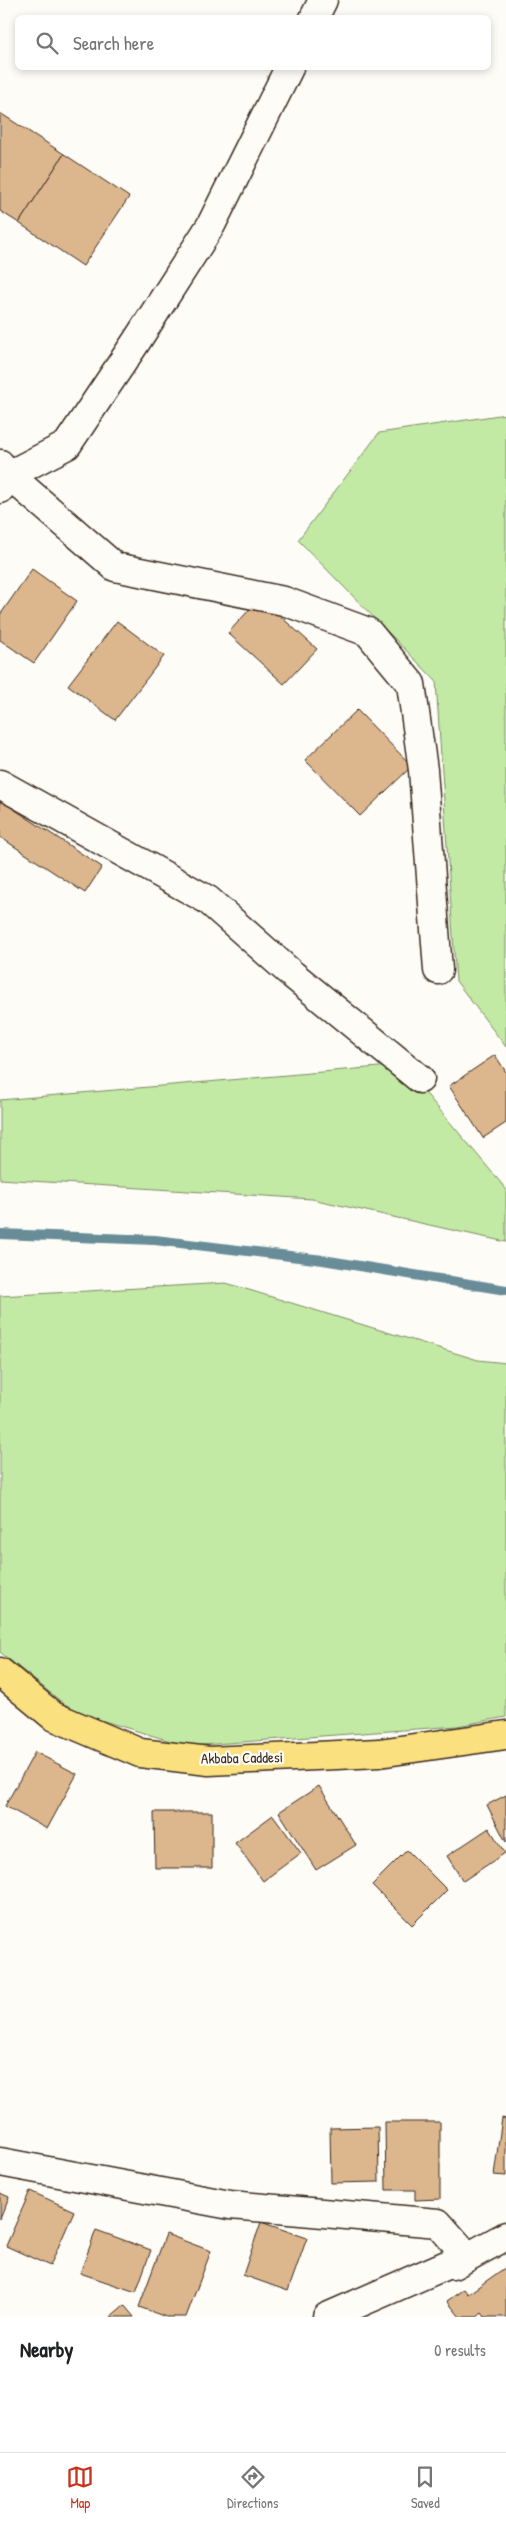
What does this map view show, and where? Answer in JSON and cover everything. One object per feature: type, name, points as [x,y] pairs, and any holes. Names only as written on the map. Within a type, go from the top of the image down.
[{"type":"main road","name":"Akbaba Caddesi","points":[[0,1672],[53,1716],[140,1753],[209,1761],[379,1753],[506,1736]]},
{"type":"street","points":[[316,15],[323,0]]},
{"type":"street","points":[[288,70],[211,225],[67,445],[3,476],[115,567],[284,600],[368,632],[411,684],[422,770],[438,970]]},
{"type":"street","points":[[0,784],[208,900],[293,975],[420,1079]]},
{"type":"street","points":[[0,2162],[230,2205],[438,2223],[467,2256]]},
{"type":"street","points":[[328,2317],[467,2256],[506,2236]]},
{"type":"street","points":[[372,2317],[467,2256]]},
{"type":"green space","points":[[506,414],[506,1047],[456,981],[436,681],[298,540],[379,433]]},
{"type":"green space","points":[[402,1065],[506,1189],[506,1242],[312,1199],[0,1179],[0,1100]]},
{"type":"green space","points":[[226,1283],[478,1360],[506,1363],[506,1717],[457,1726],[187,1746],[74,1712],[0,1652],[0,1296]]},
{"type":"building","points":[[0,113],[64,154],[19,223],[0,211]]},
{"type":"building","points":[[64,154],[129,197],[83,266],[19,223]]},
{"type":"building","points":[[32,569],[77,601],[34,663],[0,640],[0,615]]},
{"type":"building","points":[[260,598],[317,649],[284,684],[228,633]]},
{"type":"building","points":[[117,621],[164,656],[115,720],[68,685]]},
{"type":"building","points":[[357,710],[412,766],[360,816],[305,760]]},
{"type":"building","points":[[0,800],[102,867],[85,893],[0,837]]},
{"type":"building","points":[[495,1055],[506,1072],[506,1123],[483,1138],[449,1086]]},
{"type":"building","points":[[35,1752],[77,1774],[47,1829],[5,1806]]},
{"type":"building","points":[[319,1786],[356,1845],[316,1870],[279,1812]]},
{"type":"building","points":[[506,1795],[506,1842],[487,1805]]},
{"type":"building","points":[[154,1812],[212,1812],[212,1868],[155,1868]]},
{"type":"building","points":[[273,1815],[301,1853],[263,1881],[235,1843]]},
{"type":"building","points":[[489,1828],[505,1853],[463,1881],[447,1856]]},
{"type":"building","points":[[407,1850],[447,1890],[412,1925],[372,1885]]},
{"type":"building","points":[[502,2118],[506,2119],[506,2176],[494,2175]]},
{"type":"building","points":[[385,2122],[440,2122],[440,2199],[415,2200],[415,2190],[386,2190]]},
{"type":"building","points":[[378,2127],[379,2182],[331,2183],[330,2128]]},
{"type":"building","points":[[30,2191],[74,2211],[50,2266],[6,2246]]},
{"type":"building","points":[[0,2193],[9,2197],[0,2219]]},
{"type":"building","points":[[261,2222],[307,2238],[288,2291],[243,2275]]},
{"type":"building","points":[[96,2230],[151,2250],[136,2292],[80,2273]]},
{"type":"building","points":[[166,2234],[211,2251],[186,2317],[166,2317],[139,2307]]},
{"type":"building","points":[[506,2267],[506,2317],[485,2317],[482,2313],[477,2317],[460,2317],[447,2301],[464,2289],[468,2294]]},
{"type":"building","points":[[124,2305],[134,2317],[110,2317]]},
{"type":"waterway","points":[[0,1234],[155,1240],[323,1260],[506,1290]]}]
